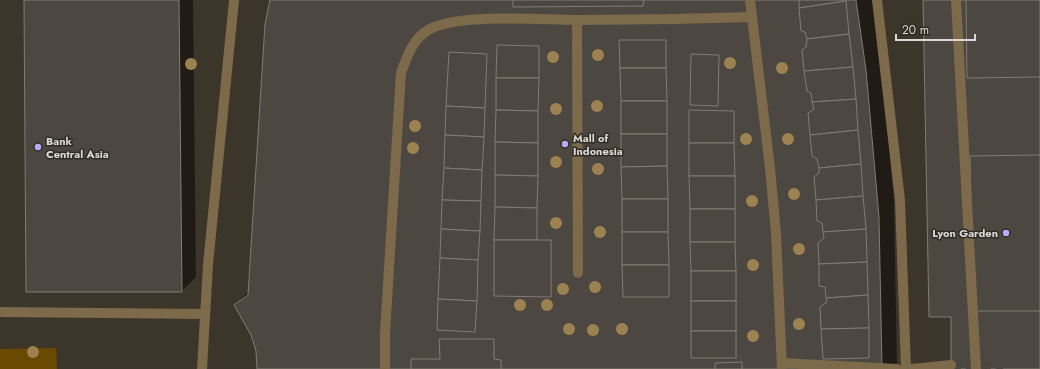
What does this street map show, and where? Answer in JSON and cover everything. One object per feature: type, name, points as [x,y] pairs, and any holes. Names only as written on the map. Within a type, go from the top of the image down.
[{"type":"street","points":[[202,369],[209,257],[234,0],[228,0]]},
{"type":"street","points":[[750,0],[776,233],[782,366],[897,369]]},
{"type":"street","points":[[877,0],[900,200],[906,369]]},
{"type":"street","points":[[956,0],[976,369]]},
{"type":"street","points":[[385,369],[385,333],[401,73],[410,48],[429,29],[449,22],[495,19],[577,20],[752,17]]},
{"type":"street","points":[[577,20],[578,273]]},
{"type":"street","points":[[0,312],[205,314]]},
{"type":"street","points":[[912,369],[951,366]]},
{"type":"shaded area","points":[[0,0],[1040,0],[1040,369],[0,369]]},
{"type":"shaded area","points":[[56,348],[57,369],[0,369],[0,349]]},
{"type":"building","points":[[24,0],[179,0],[182,292],[26,292]]},
{"type":"building","name":"Mall of Indonesia","points":[[270,0],[856,0],[866,70],[879,217],[882,369],[257,369],[256,351],[251,335],[234,305],[248,295],[265,24]]},
{"type":"building","points":[[513,0],[644,0],[643,6],[513,7]]},
{"type":"building","points":[[799,0],[845,0],[846,1],[799,8]]},
{"type":"building","points":[[923,0],[1040,0],[1040,369],[951,369],[951,317],[929,317]]},
{"type":"building","points":[[966,0],[1040,0],[1040,77],[967,78]]},
{"type":"building","points":[[846,1],[849,34],[807,39],[805,32],[801,31],[799,8]]},
{"type":"building","points":[[849,34],[853,67],[804,71],[802,50],[806,47],[807,39]]},
{"type":"building","points":[[619,40],[666,40],[666,68],[620,68]]},
{"type":"building","points":[[497,45],[539,46],[539,78],[496,78]]},
{"type":"building","points":[[449,52],[487,54],[485,108],[446,106]]},
{"type":"building","points":[[691,54],[719,55],[718,106],[690,105]]},
{"type":"building","points":[[853,67],[856,99],[812,102],[811,93],[807,91],[804,71]]},
{"type":"building","points":[[620,68],[666,68],[667,101],[621,101]]},
{"type":"building","points":[[496,78],[539,78],[538,111],[496,110]]},
{"type":"building","points":[[856,99],[858,130],[810,135],[808,113],[814,109],[812,102]]},
{"type":"building","points":[[621,101],[667,101],[667,134],[621,134]]},
{"type":"building","points":[[446,106],[485,108],[484,137],[445,135]]},
{"type":"building","points":[[496,110],[538,111],[538,143],[495,142]]},
{"type":"building","points":[[689,110],[734,111],[734,143],[689,143]]},
{"type":"building","points":[[858,130],[861,164],[819,168],[817,159],[812,156],[810,135]]},
{"type":"building","points":[[621,134],[667,134],[667,166],[621,167]]},
{"type":"building","points":[[445,135],[484,137],[482,170],[444,168]]},
{"type":"building","points":[[495,142],[538,143],[538,176],[495,175]]},
{"type":"building","points":[[689,143],[734,143],[735,176],[689,176]]},
{"type":"building","name":"Lyon Garden","points":[[1040,155],[1040,311],[973,311],[970,156]]},
{"type":"building","points":[[861,164],[863,196],[816,200],[814,177],[819,173],[819,168]]},
{"type":"building","points":[[667,166],[668,199],[622,199],[621,167]]},
{"type":"building","points":[[444,168],[482,170],[481,201],[442,200]]},
{"type":"building","points":[[495,175],[538,176],[537,208],[495,207]]},
{"type":"building","points":[[689,176],[735,176],[735,209],[690,209]]},
{"type":"building","points":[[863,196],[866,229],[823,232],[822,223],[817,221],[816,200]]},
{"type":"building","points":[[622,199],[668,199],[668,232],[622,232]]},
{"type":"building","points":[[442,200],[481,201],[480,231],[441,229]]},
{"type":"building","points":[[495,207],[537,208],[537,240],[494,240]]},
{"type":"building","points":[[690,209],[735,209],[735,242],[690,242]]},
{"type":"building","points":[[441,229],[480,231],[478,260],[440,258]]},
{"type":"building","points":[[866,229],[867,262],[819,264],[818,243],[824,238],[823,232]]},
{"type":"building","points":[[622,232],[668,232],[669,265],[622,265]]},
{"type":"building","points":[[494,240],[551,240],[551,297],[494,296]]},
{"type":"building","points":[[690,242],[735,242],[736,271],[691,271]]},
{"type":"building","points":[[440,258],[478,260],[477,301],[438,299]]},
{"type":"building","points":[[867,262],[868,295],[826,298],[825,287],[819,286],[819,264]]},
{"type":"building","points":[[622,265],[669,265],[669,297],[623,297]]},
{"type":"building","points":[[691,271],[736,271],[736,301],[691,301]]},
{"type":"building","points":[[868,295],[869,328],[821,329],[820,307],[827,302],[826,298]]},
{"type":"building","points":[[438,299],[477,301],[475,332],[437,330]]},
{"type":"building","points":[[691,301],[736,301],[736,331],[691,331]]},
{"type":"building","points":[[869,328],[869,358],[823,359],[821,329]]},
{"type":"building","points":[[691,331],[736,331],[736,358],[691,358]]},
{"type":"building","points":[[439,339],[494,339],[494,359],[501,360],[501,369],[411,369],[411,359],[440,359]]},
{"type":"building","points":[[742,362],[742,369],[715,369],[715,363]]},
{"type":"tunnel","points":[[951,365],[1003,369]]},
{"type":"place","name":"Mall of Indonesia","points":[[565,144]]},
{"type":"place","name":"Bank Central Asia","points":[[38,147]]},
{"type":"place","name":"Lyon Garden","points":[[1006,233]]}]
